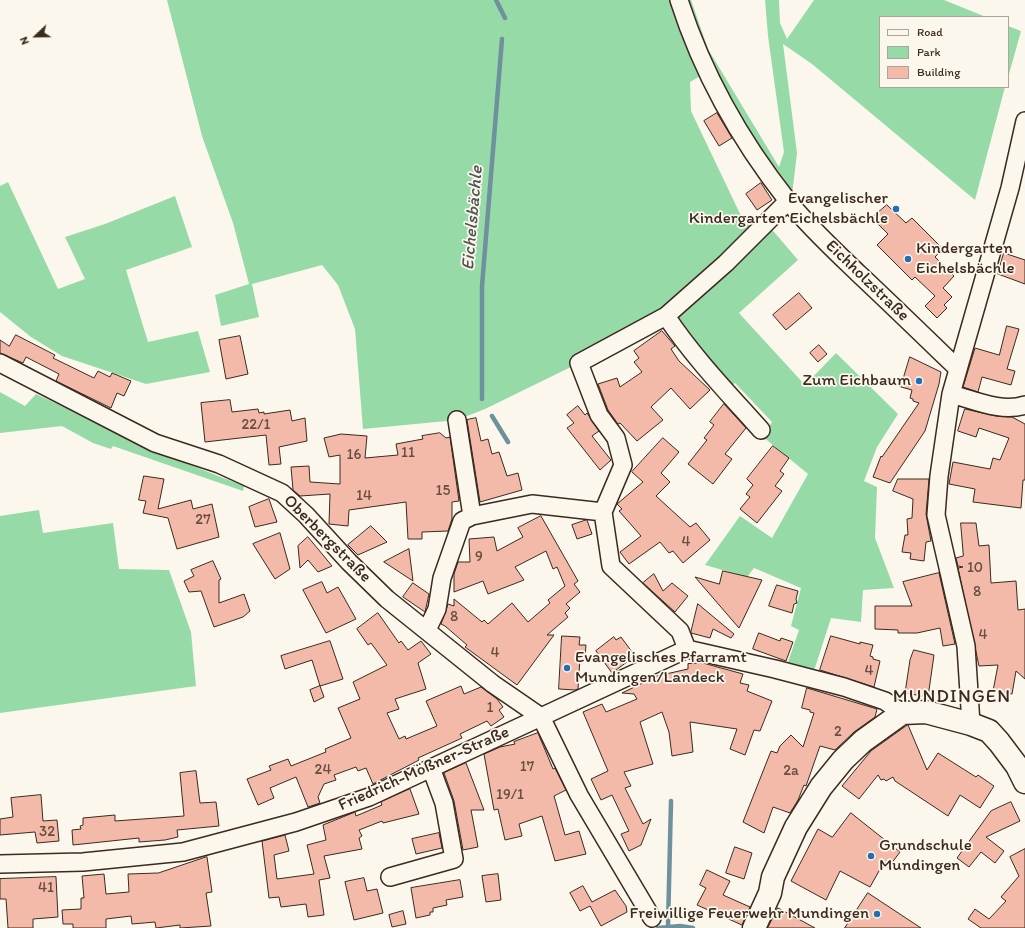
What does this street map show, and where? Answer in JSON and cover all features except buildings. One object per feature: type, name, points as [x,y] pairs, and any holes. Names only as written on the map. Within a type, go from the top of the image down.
[{"type":"street","name":"Eichholzstraße","points":[[679,0],[691,38],[710,82],[732,121],[788,201],[814,230],[957,368]]},
{"type":"street","points":[[971,724],[966,646],[936,515],[939,476],[951,394],[957,368],[1010,188],[1025,121]]},
{"type":"street","points":[[788,201],[726,263],[666,316],[579,363],[599,415],[616,438],[623,465],[603,512],[611,566],[680,631],[688,649],[774,668],[844,687],[885,700],[902,713]]},
{"type":"street","points":[[666,316],[704,368],[761,430]]},
{"type":"street","name":"Oberbergstraße","points":[[0,363],[155,443],[219,464],[282,494],[306,515],[349,562],[388,599],[493,684],[541,718]]},
{"type":"street","points":[[951,394],[999,406],[1017,408],[1025,406]]},
{"type":"street","points":[[457,420],[472,516]]},
{"type":"street","points":[[427,630],[437,609],[442,578],[455,536],[462,521],[472,516],[532,504],[603,512]]},
{"type":"street","name":"Friedrich-Mößner-Straße","points":[[0,864],[83,862],[184,852],[296,822],[369,797],[688,649]]},
{"type":"street","points":[[754,928],[770,894],[773,877],[796,827],[821,787],[843,760],[863,741],[902,713],[926,712],[971,724],[989,731],[1000,742],[1017,766],[1025,782]]},
{"type":"street","points":[[541,718],[578,795],[652,918]]},
{"type":"street","points":[[390,877],[454,859],[444,803],[431,768]]},
{"type":"green space","points":[[167,0],[691,0],[708,49],[779,167],[784,152],[768,36],[765,0],[779,0],[780,23],[787,39],[814,0],[944,0],[984,16],[879,16],[879,88],[1005,88],[975,200],[812,64],[783,44],[797,153],[792,195],[709,71],[690,82],[691,111],[743,220],[760,234],[769,226],[798,260],[739,313],[805,385],[836,353],[898,414],[877,447],[864,481],[877,487],[875,538],[894,588],[863,590],[861,622],[831,618],[813,674],[787,665],[799,630],[791,626],[801,588],[754,568],[747,577],[705,565],[740,516],[772,538],[808,474],[762,436],[772,422],[735,383],[728,389],[669,313],[579,363],[485,409],[457,420],[363,429],[355,329],[338,285],[322,265],[252,284],[259,317],[221,326],[215,295],[249,284],[233,223],[202,136]]},
{"type":"green space","points":[[1009,26],[1021,31],[1009,74]]},
{"type":"green space","points":[[8,182],[58,289],[85,279],[65,237],[105,224],[175,196],[192,247],[126,270],[148,342],[198,331],[210,372],[146,384],[62,356],[31,337],[0,312],[0,186]]},
{"type":"green space","points":[[0,392],[25,406],[36,394],[162,454],[244,486],[243,491],[113,446],[111,449],[93,443],[62,426],[0,433]]},
{"type":"green space","points":[[39,510],[43,533],[113,523],[119,569],[169,570],[191,632],[196,686],[0,713],[0,516]]},
{"type":"waterway","name":"Eichelsbächle","points":[[496,0],[505,18]]},
{"type":"waterway","name":"Eichelsbächle","points":[[482,399],[482,286],[502,39]]},
{"type":"waterway","name":"Eichelsbächle","points":[[492,416],[508,442]]},
{"type":"waterway","name":"Eichelsbächle","points":[[668,926],[671,801]]},
{"type":"waterway","points":[[658,928],[680,926],[693,928]]},
{"type":"place","name":"Evangelischer Kindergarten Eichelsbächle","points":[[896,209]]},
{"type":"place","name":"Kindergarten Eichelsbächle","points":[[908,259]]},
{"type":"place","name":"Zum Eichbaum","points":[[919,381]]},
{"type":"place","name":"Evangelisches Pfarramt Mundingen/Landeck","points":[[567,668]]},
{"type":"place","name":"Grundschule Mundingen","points":[[871,856]]},
{"type":"place","name":"Freiwillige Feuerwehr Mundingen","points":[[877,914]]},
{"type":"district","name":"MUNDINGEN","points":[[952,697]]}]
